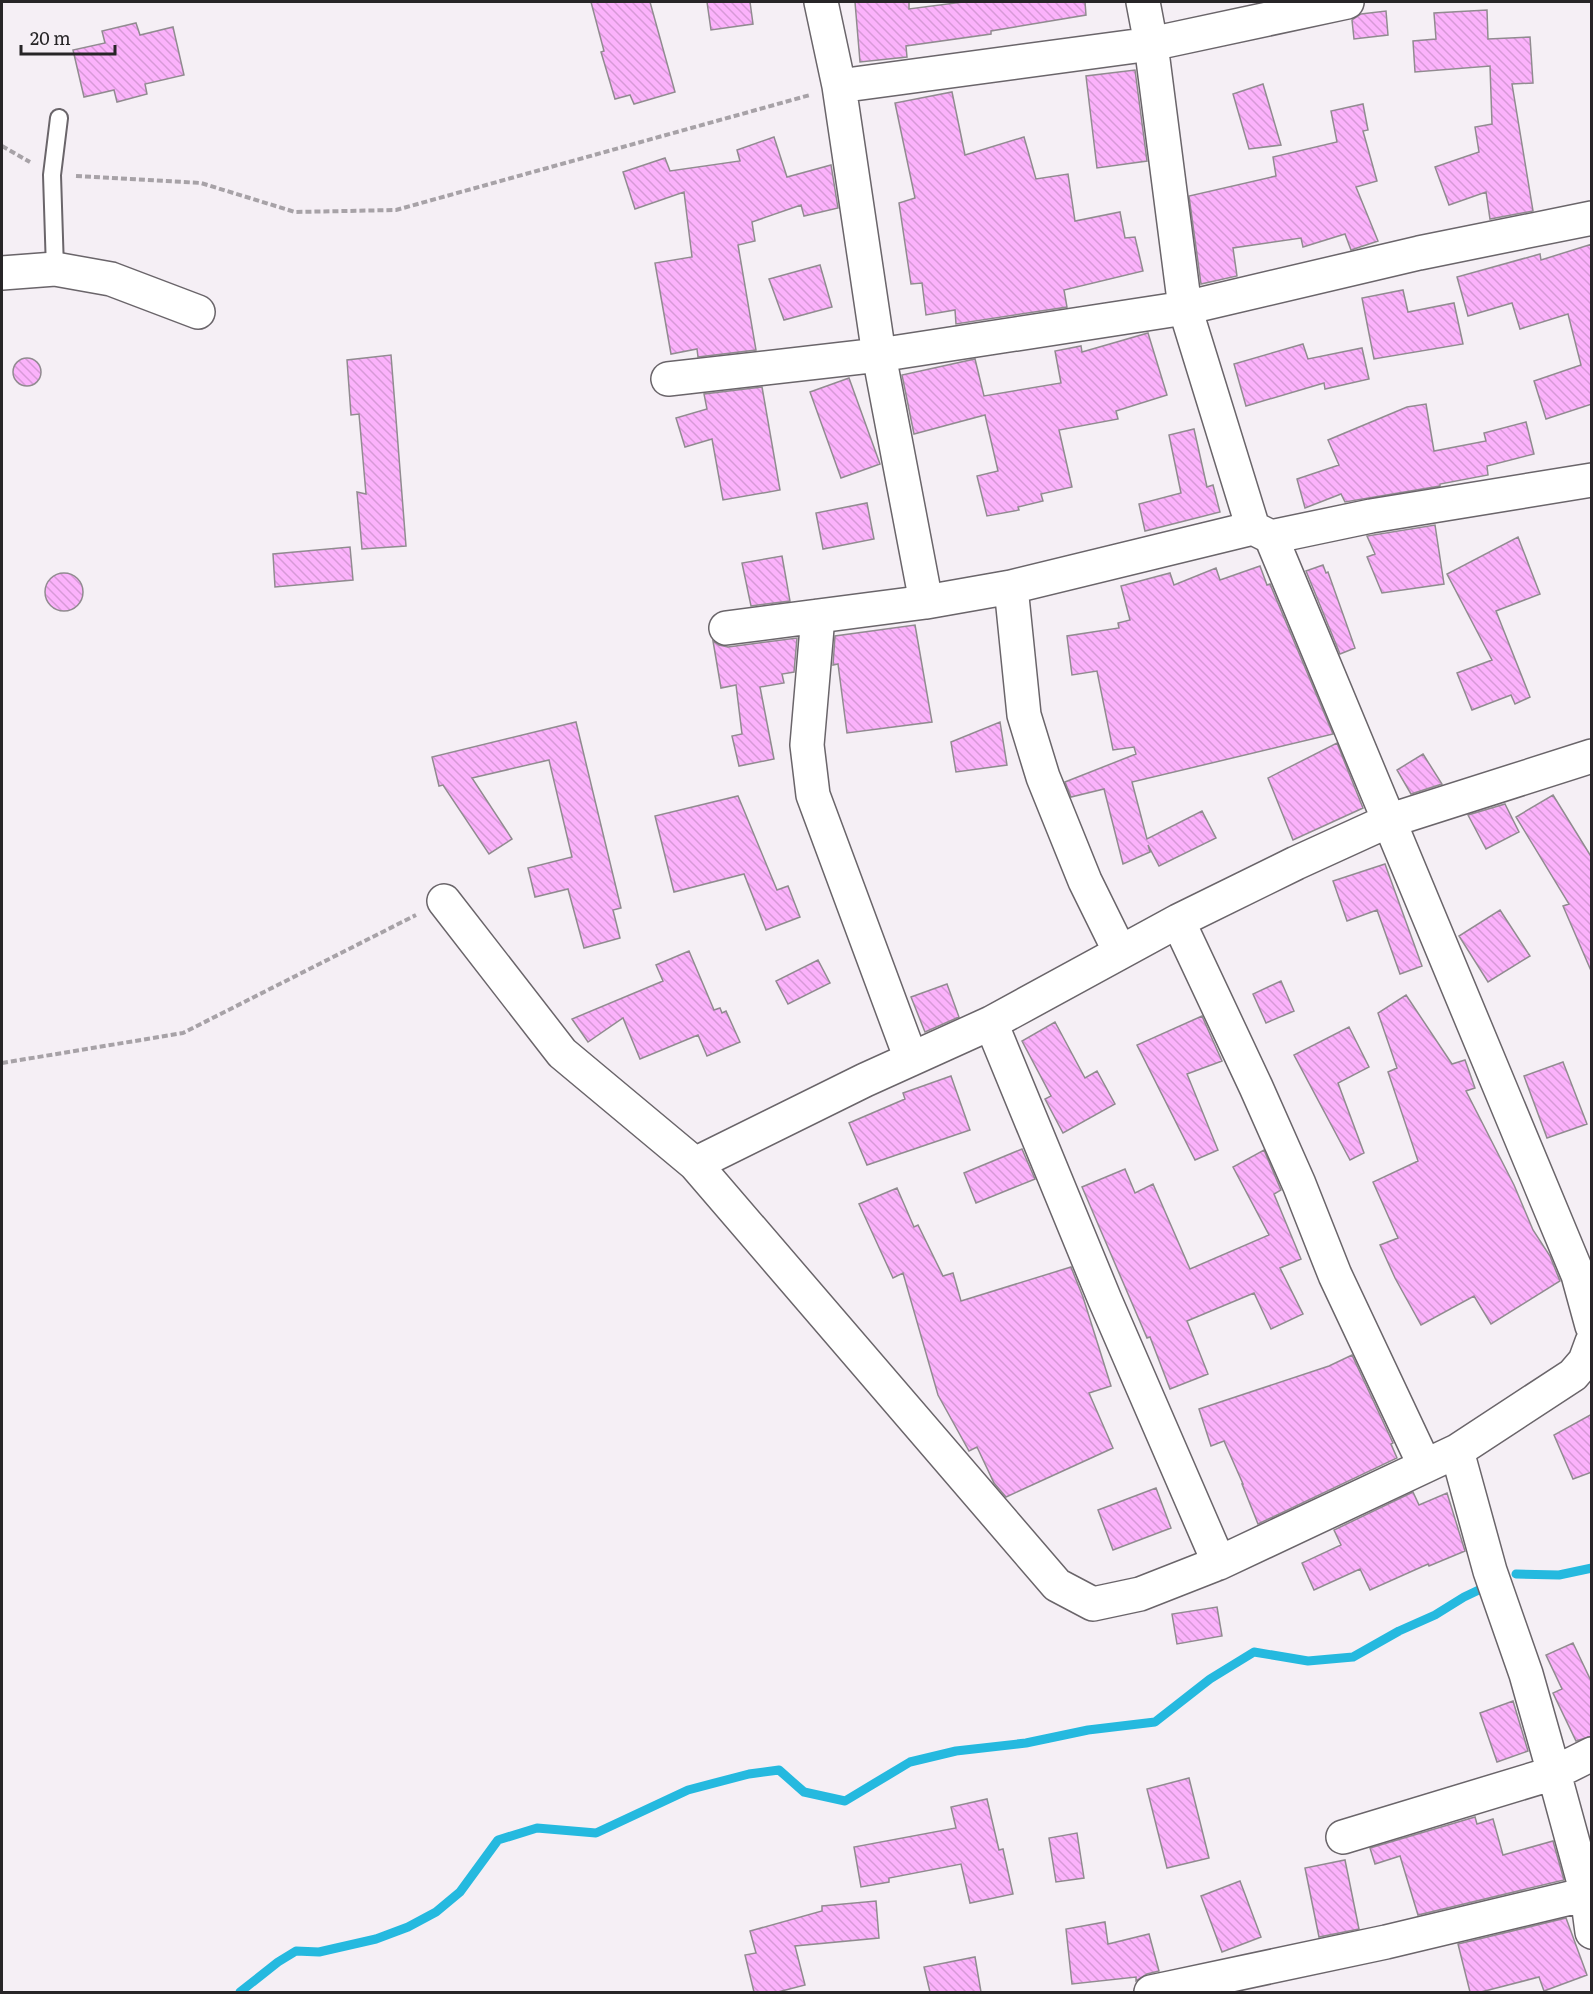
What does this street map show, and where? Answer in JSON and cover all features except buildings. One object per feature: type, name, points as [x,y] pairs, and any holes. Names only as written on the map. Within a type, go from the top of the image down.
[{"type":"street","points":[[821,2],[839,86],[879,355],[926,602]]},
{"type":"street","points":[[1143,2],[1151,44],[1185,308],[1262,532],[1388,821],[1578,1275],[1587,1289],[1592,1326]]},
{"type":"street","points":[[839,86],[1151,44],[1347,2]]},
{"type":"street","points":[[668,379],[879,355],[1185,308],[1419,252],[1592,218]]},
{"type":"street","points":[[2,273],[55,269],[111,279],[198,312]]},
{"type":"street","points":[[726,628],[926,602],[1011,587],[1262,532],[1592,480]]},
{"type":"street","points":[[1011,587],[1024,715],[1042,777],[1085,881],[1120,952]]},
{"type":"street","points":[[818,616],[807,745],[813,795],[911,1059]]},
{"type":"street","points":[[695,1164],[800,1111],[991,1023],[1178,921],[1388,821],[1592,756]]},
{"type":"street","points":[[444,901],[562,1053],[695,1164],[1056,1586],[1093,1604],[1140,1594],[1219,1563],[1457,1451],[1573,1375],[1585,1361],[1592,1342]]},
{"type":"street","points":[[1178,921],[1256,1087],[1299,1184],[1335,1275],[1425,1466]]},
{"type":"street","points":[[991,1023],[1105,1300],[1219,1563]]},
{"type":"street","points":[[1457,1451],[1490,1571],[1526,1674],[1554,1773],[1587,1894],[1592,1932]]},
{"type":"street","points":[[1343,1837],[1554,1773],[1592,1754]]},
{"type":"street","points":[[1151,1992],[1386,1942],[1587,1894]]},
{"type":"lane","points":[[55,269],[52,175],[59,117]]},
{"type":"path","points":[[2,146],[52,175],[201,183],[295,212],[396,210],[839,86]]},
{"type":"path","points":[[2,1063],[183,1033],[444,901]]},
{"type":"waterway","points":[[1516,1574],[1559,1575],[1592,1568]]},
{"type":"waterway","points":[[240,1992],[296,1951],[319,1952],[376,1939],[408,1927],[436,1912],[460,1892],[498,1840],[537,1828],[596,1833],[688,1790],[749,1774],[779,1770],[804,1792],[845,1801],[910,1762],[956,1751],[1026,1743],[1088,1730],[1155,1722],[1210,1679],[1254,1652],[1308,1661],[1353,1657],[1483,1588]]}]
